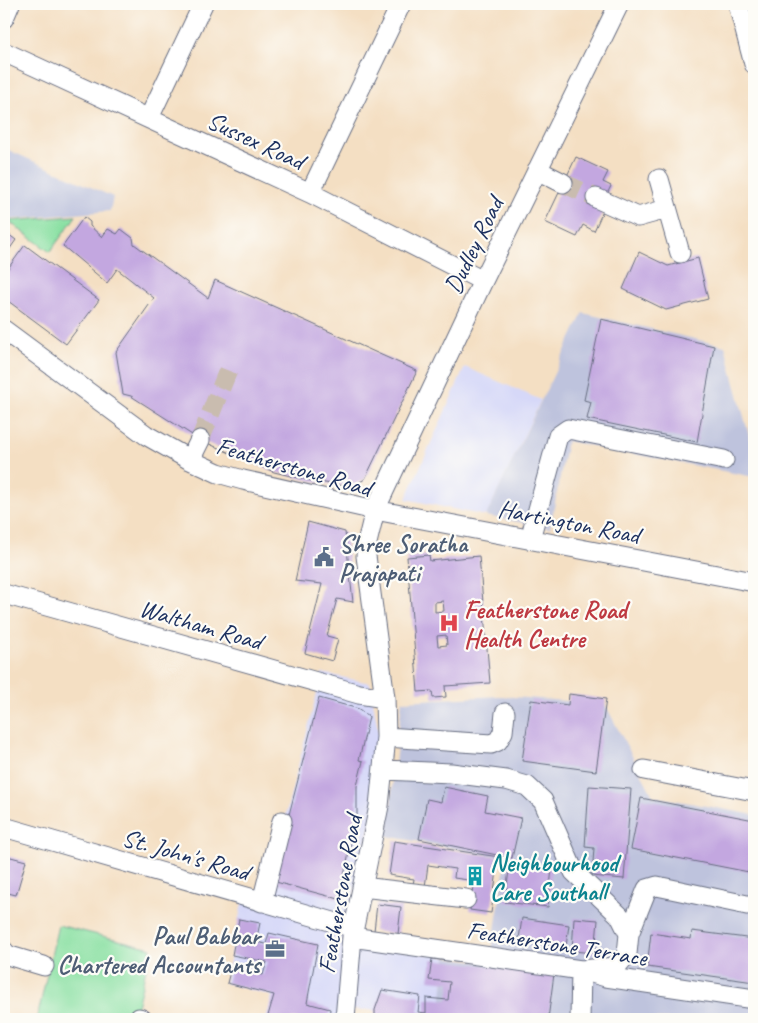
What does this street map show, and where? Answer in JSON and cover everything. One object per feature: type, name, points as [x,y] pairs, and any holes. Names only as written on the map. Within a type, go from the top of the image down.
[{"type":"street","points":[[4,18],[10,4]]},
{"type":"street","points":[[149,118],[203,4]]},
{"type":"street","points":[[310,193],[401,4]]},
{"type":"street","name":"Dudley Road","points":[[375,510],[483,281],[619,4]]},
{"type":"street","points":[[738,4],[754,64]]},
{"type":"street","name":"Sussex Road","points":[[4,52],[310,193],[483,281]]},
{"type":"street","points":[[537,170],[563,183]]},
{"type":"street","points":[[659,179],[680,253]]},
{"type":"street","points":[[596,198],[638,217],[667,209]]},
{"type":"street","name":"Featherstone Road","points":[[4,330],[146,435],[190,460],[218,473],[243,480],[375,510],[367,543],[366,556],[385,698],[386,737],[379,806],[353,933],[345,1019]]},
{"type":"street","points":[[530,540],[558,436],[568,429],[724,460]]},
{"type":"street","points":[[190,460],[200,440]]},
{"type":"street","name":"Hartington Road","points":[[375,510],[754,582]]},
{"type":"street","name":"Waltham Road","points":[[4,594],[359,694],[385,698]]},
{"type":"street","points":[[386,737],[491,744],[498,741],[503,732],[505,713]]},
{"type":"street","points":[[384,770],[451,773],[506,780],[527,786],[543,801],[574,872],[620,916],[629,934]]},
{"type":"street","points":[[644,770],[754,791]]},
{"type":"street","points":[[262,902],[282,821]]},
{"type":"street","name":"St. John's Road","points":[[4,827],[262,902],[353,933]]},
{"type":"street","points":[[580,1019],[580,970],[616,967],[627,954],[629,934],[647,889],[657,886],[747,905]]},
{"type":"street","points":[[362,887],[466,899]]},
{"type":"street","name":"Featherstone Terrace","points":[[353,933],[580,970],[606,977],[754,999]]},
{"type":"street","points":[[4,951],[7,955],[44,966]]},
{"type":"shaded area","points":[[4,148],[113,197],[110,211],[4,220]]},
{"type":"shaded area","points":[[583,313],[725,346],[754,454],[754,477],[567,441],[550,528],[486,516]]},
{"type":"shaded area","points":[[465,367],[541,400],[486,516],[406,499]]},
{"type":"shaded area","points":[[322,673],[370,683],[381,748],[375,803],[343,942],[446,957],[441,1013],[343,1009],[342,1019],[266,1019],[272,996],[225,983],[244,894],[264,899]]},
{"type":"shaded area","points":[[500,696],[605,704],[653,796],[754,815],[754,1019],[440,1019],[446,957],[490,963],[506,858],[387,836],[402,701]]},
{"type":"green space","points":[[76,216],[50,252],[8,221]]},
{"type":"green space","points":[[58,925],[151,948],[134,1019],[37,1019]]},
{"type":"building","points":[[576,157],[608,172],[603,182],[611,186],[594,231],[583,225],[577,237],[545,222]]},
{"type":"building","points":[[84,217],[90,222],[90,226],[102,237],[108,229],[117,234],[121,229],[133,238],[134,244],[208,298],[215,280],[417,371],[365,479],[351,487],[312,481],[274,472],[200,440],[131,396],[123,394],[116,352],[154,298],[117,269],[107,283],[63,246]]},
{"type":"building","points":[[4,231],[16,240],[4,257]]},
{"type":"building","points":[[25,245],[99,300],[66,344],[4,298],[4,274]]},
{"type":"building","points":[[639,252],[668,266],[698,258],[708,299],[666,310],[623,289]]},
{"type":"building","points":[[601,319],[714,346],[697,442],[587,419],[591,402],[584,400]]},
{"type":"building","name":"Shree Soratha Prajapati","points":[[308,522],[345,532],[353,602],[337,599],[327,636],[338,639],[332,661],[305,653],[322,584],[295,581]]},
{"type":"building","name":"Featherstone Road Health Centre","points":[[429,555],[430,561],[479,556],[490,683],[445,686],[446,697],[433,698],[432,691],[418,692],[407,557]],"holes":[[[443,601],[444,611],[435,612],[435,602]],[[446,635],[447,645],[438,646],[437,636]]]},
{"type":"building","points":[[569,694],[606,699],[596,771],[522,761],[531,700],[568,705]]},
{"type":"building","points":[[319,698],[359,709],[369,717],[359,760],[363,761],[357,786],[357,815],[339,899],[272,881]]},
{"type":"building","points":[[589,786],[631,789],[624,879],[592,876],[594,848],[585,847]]},
{"type":"building","points":[[444,787],[488,796],[485,811],[521,818],[512,858],[419,839],[427,799],[441,802]]},
{"type":"building","points":[[641,798],[754,820],[754,873],[631,849]]},
{"type":"building","name":"Neighbourhood Care Southall","points":[[394,841],[499,857],[491,913],[470,910],[475,881],[454,878],[455,869],[428,865],[425,887],[413,885],[414,879],[389,875]]},
{"type":"building","points":[[7,856],[26,861],[16,895],[4,892],[4,866]]},
{"type":"building","points":[[510,862],[552,868],[548,907],[505,902]]},
{"type":"building","points":[[377,904],[401,907],[398,934],[374,931]]},
{"type":"building","points":[[522,918],[569,925],[566,946],[519,939]]},
{"type":"building","points":[[574,918],[598,920],[595,953],[572,951]]},
{"type":"building","points":[[239,919],[260,923],[256,942],[266,944],[269,933],[318,944],[307,1003],[330,1009],[329,1019],[267,1019],[274,995],[227,983],[231,968],[263,975],[267,962],[232,955]]},
{"type":"building","points":[[692,931],[754,939],[754,982],[647,967],[651,933],[691,939]]},
{"type":"building","points":[[432,959],[554,974],[548,1019],[375,1019],[375,1010],[382,990],[420,996],[418,1012],[426,1013],[426,998],[448,1000],[450,982],[429,980]]},
{"type":"tunnel","points":[[563,183],[596,198]]},
{"type":"tunnel","points":[[200,440],[229,368]]},
{"type":"place","name":"Shree Soratha Prajapati","points":[[324,557]]},
{"type":"place","name":"Featherstone Road Health Centre","points":[[449,623]]},
{"type":"place","name":"Neighbourhood Care Southall","points":[[475,876]]},
{"type":"place","name":"Paul Babbar Chartered Accountants","points":[[275,949]]}]
